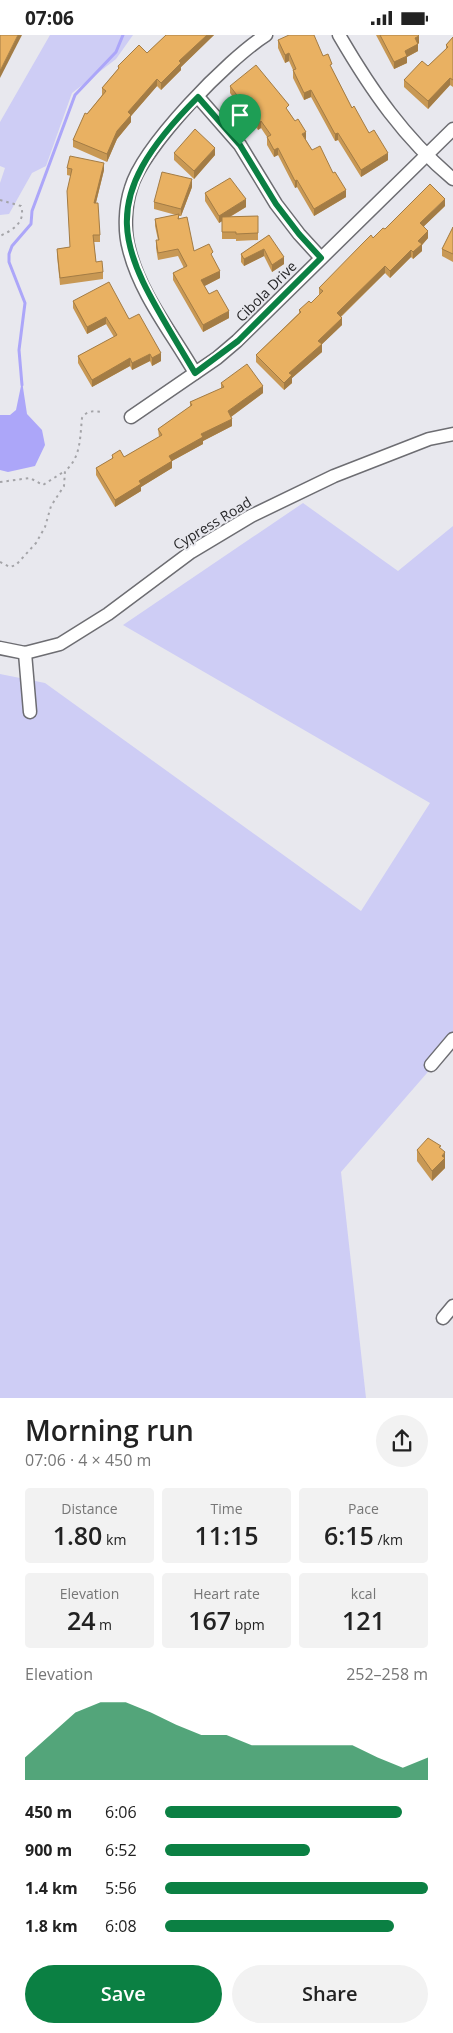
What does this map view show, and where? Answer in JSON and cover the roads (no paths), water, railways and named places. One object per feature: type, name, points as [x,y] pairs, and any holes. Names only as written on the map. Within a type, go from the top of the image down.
[{"type":"street","points":[[195,373],[147,294],[136,272],[128,247],[126,216],[131,187],[148,156],[178,116],[233,61],[266,35]]},
{"type":"street","points":[[339,35],[368,85],[426,156],[453,179]]},
{"type":"street","points":[[198,97],[240,145],[276,204],[299,234],[321,258]]},
{"type":"street","name":"Cibola Drive","points":[[131,417],[238,341],[453,129]]},
{"type":"street","name":"Cypress Road","points":[[0,649],[25,653],[60,644],[108,614],[191,552],[250,516],[334,477],[429,439],[453,434]]},
{"type":"street","points":[[25,653],[30,713]]},
{"type":"street","points":[[431,1065],[449,1043]]},
{"type":"street","points":[[443,1318],[453,1307]]},
{"type":"waterway","points":[[22,385],[19,350],[25,303],[9,262],[9,254],[12,246],[31,224],[32,211],[75,95],[116,52],[123,35]]}]
